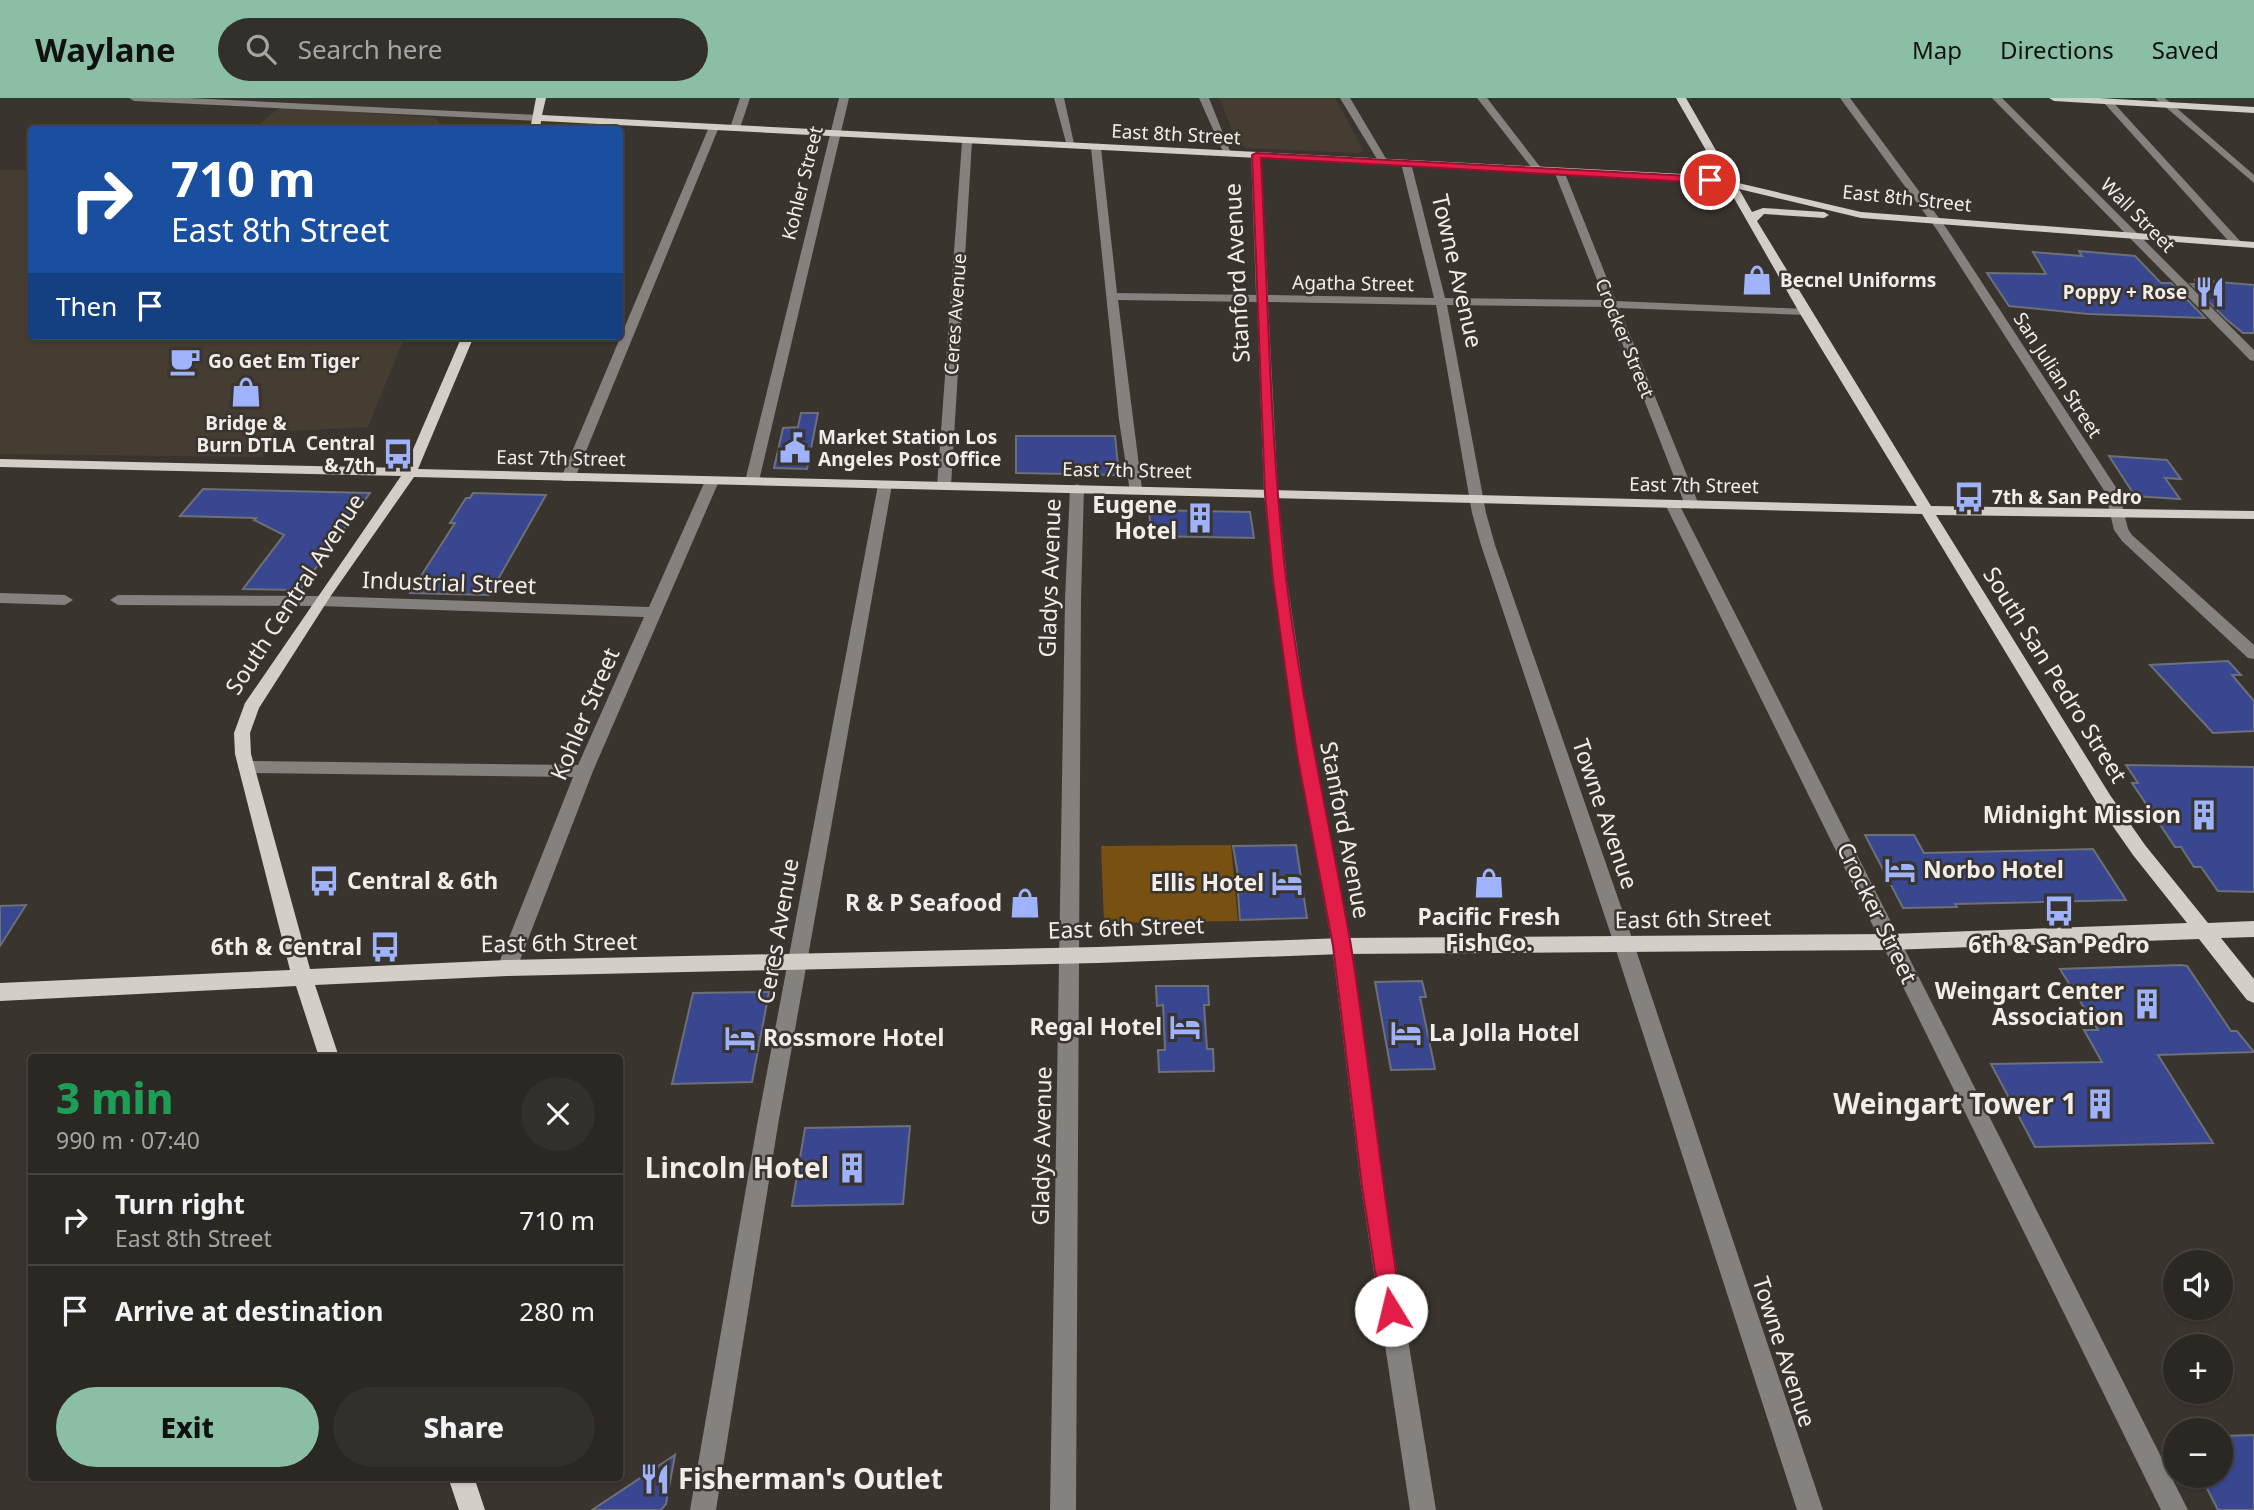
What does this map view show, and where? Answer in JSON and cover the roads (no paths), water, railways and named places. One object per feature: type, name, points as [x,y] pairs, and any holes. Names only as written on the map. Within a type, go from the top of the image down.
[{"type":"main road","points":[[536,126],[541,98]]},
{"type":"main road","points":[[1681,98],[1805,312]]},
{"type":"main road","points":[[2054,98],[2254,110]]},
{"type":"main road","name":"East 8th Street","points":[[538,118],[1683,177],[1732,184],[1861,215],[2254,245]]},
{"type":"main road","points":[[572,126],[583,120]]},
{"type":"main road","points":[[1752,220],[1754,215],[1763,211],[1861,215]]},
{"type":"main road","name":"South San Pedro Street","points":[[1805,312],[2104,800],[2202,931],[2254,994]]},
{"type":"main road","name":"South Central Avenue","points":[[327,1054],[290,939],[247,767],[242,733],[251,707],[320,601],[409,474],[466,340]]},
{"type":"main road","name":"East 7th Street","points":[[0,463],[1135,489],[1692,505],[2254,515]]},
{"type":"main road","name":"East 6th Street","points":[[0,992],[507,968],[1342,946],[1890,942],[2254,929]]},
{"type":"main road","points":[[462,1481],[471,1510]]},
{"type":"street","name":"East 8th Street","points":[[134,98],[538,118]]},
{"type":"street","points":[[735,128],[745,98]]},
{"type":"street","name":"Kohler Street","points":[[752,481],[844,98]]},
{"type":"street","points":[[1059,98],[1072,146]]},
{"type":"street","name":"Stanford Avenue","points":[[1204,98],[1230,154]]},
{"type":"street","points":[[1345,98],[1383,162]]},
{"type":"street","points":[[1482,98],[1538,170]]},
{"type":"street","name":"San Julian Street","points":[[1845,98],[1936,220],[2112,492],[2121,530],[2254,654]]},
{"type":"street","name":"Wall Street","points":[[1997,98],[2254,357]]},
{"type":"street","points":[[2160,98],[2254,180]]},
{"type":"street","points":[[2108,102],[2237,244]]},
{"type":"street","points":[[568,478],[714,127]]},
{"type":"street","name":"Ceres Avenue","points":[[944,486],[967,142]]},
{"type":"street","points":[[1096,148],[1135,489]]},
{"type":"street","name":"Stanford Avenue","points":[[1256,155],[1271,494],[1280,580],[1305,754],[1342,946],[1372,1187],[1423,1510]]},
{"type":"street","name":"Towne Avenue","points":[[1406,163],[1441,303],[1476,498],[1488,545],[1624,944],[1810,1510]]},
{"type":"street","name":"Crocker Street","points":[[1559,171],[1692,505]]},
{"type":"street","name":"Agatha Street","points":[[1111,296],[1611,304],[1805,312]]},
{"type":"street","name":"Kohler Street","points":[[507,968],[584,771],[712,481]]},
{"type":"street","name":"Ceres Avenue","points":[[703,1510],[722,1390],[885,485]]},
{"type":"street","name":"Gladys Avenue","points":[[1063,1510],[1073,599],[1077,488]]},
{"type":"street","name":"Crocker Street","points":[[1672,504],[1830,814],[1890,942],[2175,1510]]},
{"type":"street","points":[[0,598],[65,600]]},
{"type":"street","name":"Industrial Street","points":[[118,600],[320,601],[653,612]]},
{"type":"street","points":[[247,767],[584,771]]},
{"type":"place","name":"Becnel Uniforms","points":[[1757,280]]},
{"type":"place","name":"Poppy + Rose","points":[[2210,292]]},
{"type":"place","name":"Go Get Em Tiger","points":[[185,361]]},
{"type":"place","name":"Bridge & Burn DTLA","points":[[246,392]]},
{"type":"place","name":"Market Station Los Angeles Post Office","points":[[795,448]]},
{"type":"place","name":"Central & 7th","points":[[398,454]]},
{"type":"place","name":"7th & San Pedro","points":[[1969,497]]},
{"type":"place","name":"Eugene Hotel","points":[[1200,518]]},
{"type":"place","name":"Midnight Mission","points":[[2204,815]]},
{"type":"place","name":"Norbo Hotel","points":[[1900,870]]},
{"type":"place","name":"Central & 6th","points":[[324,881]]},
{"type":"place","name":"Ellis Hotel","points":[[1287,883]]},
{"type":"place","name":"Pacific Fresh Fish Co.","points":[[1489,883]]},
{"type":"place","name":"R & P Seafood","points":[[1025,903]]},
{"type":"place","name":"6th & San Pedro","points":[[2059,911]]},
{"type":"place","name":"6th & Central","points":[[385,947]]},
{"type":"place","name":"Weingart Center Association","points":[[2147,1004]]},
{"type":"place","name":"Regal Hotel","points":[[1185,1027]]},
{"type":"place","name":"La Jolla Hotel","points":[[1406,1033]]},
{"type":"place","name":"Rossmore Hotel","points":[[740,1038]]},
{"type":"place","name":"Weingart Tower 1","points":[[2100,1104]]},
{"type":"place","name":"Lincoln Hotel","points":[[852,1168]]},
{"type":"place","name":"Fisherman's Outlet","points":[[655,1479]]}]
